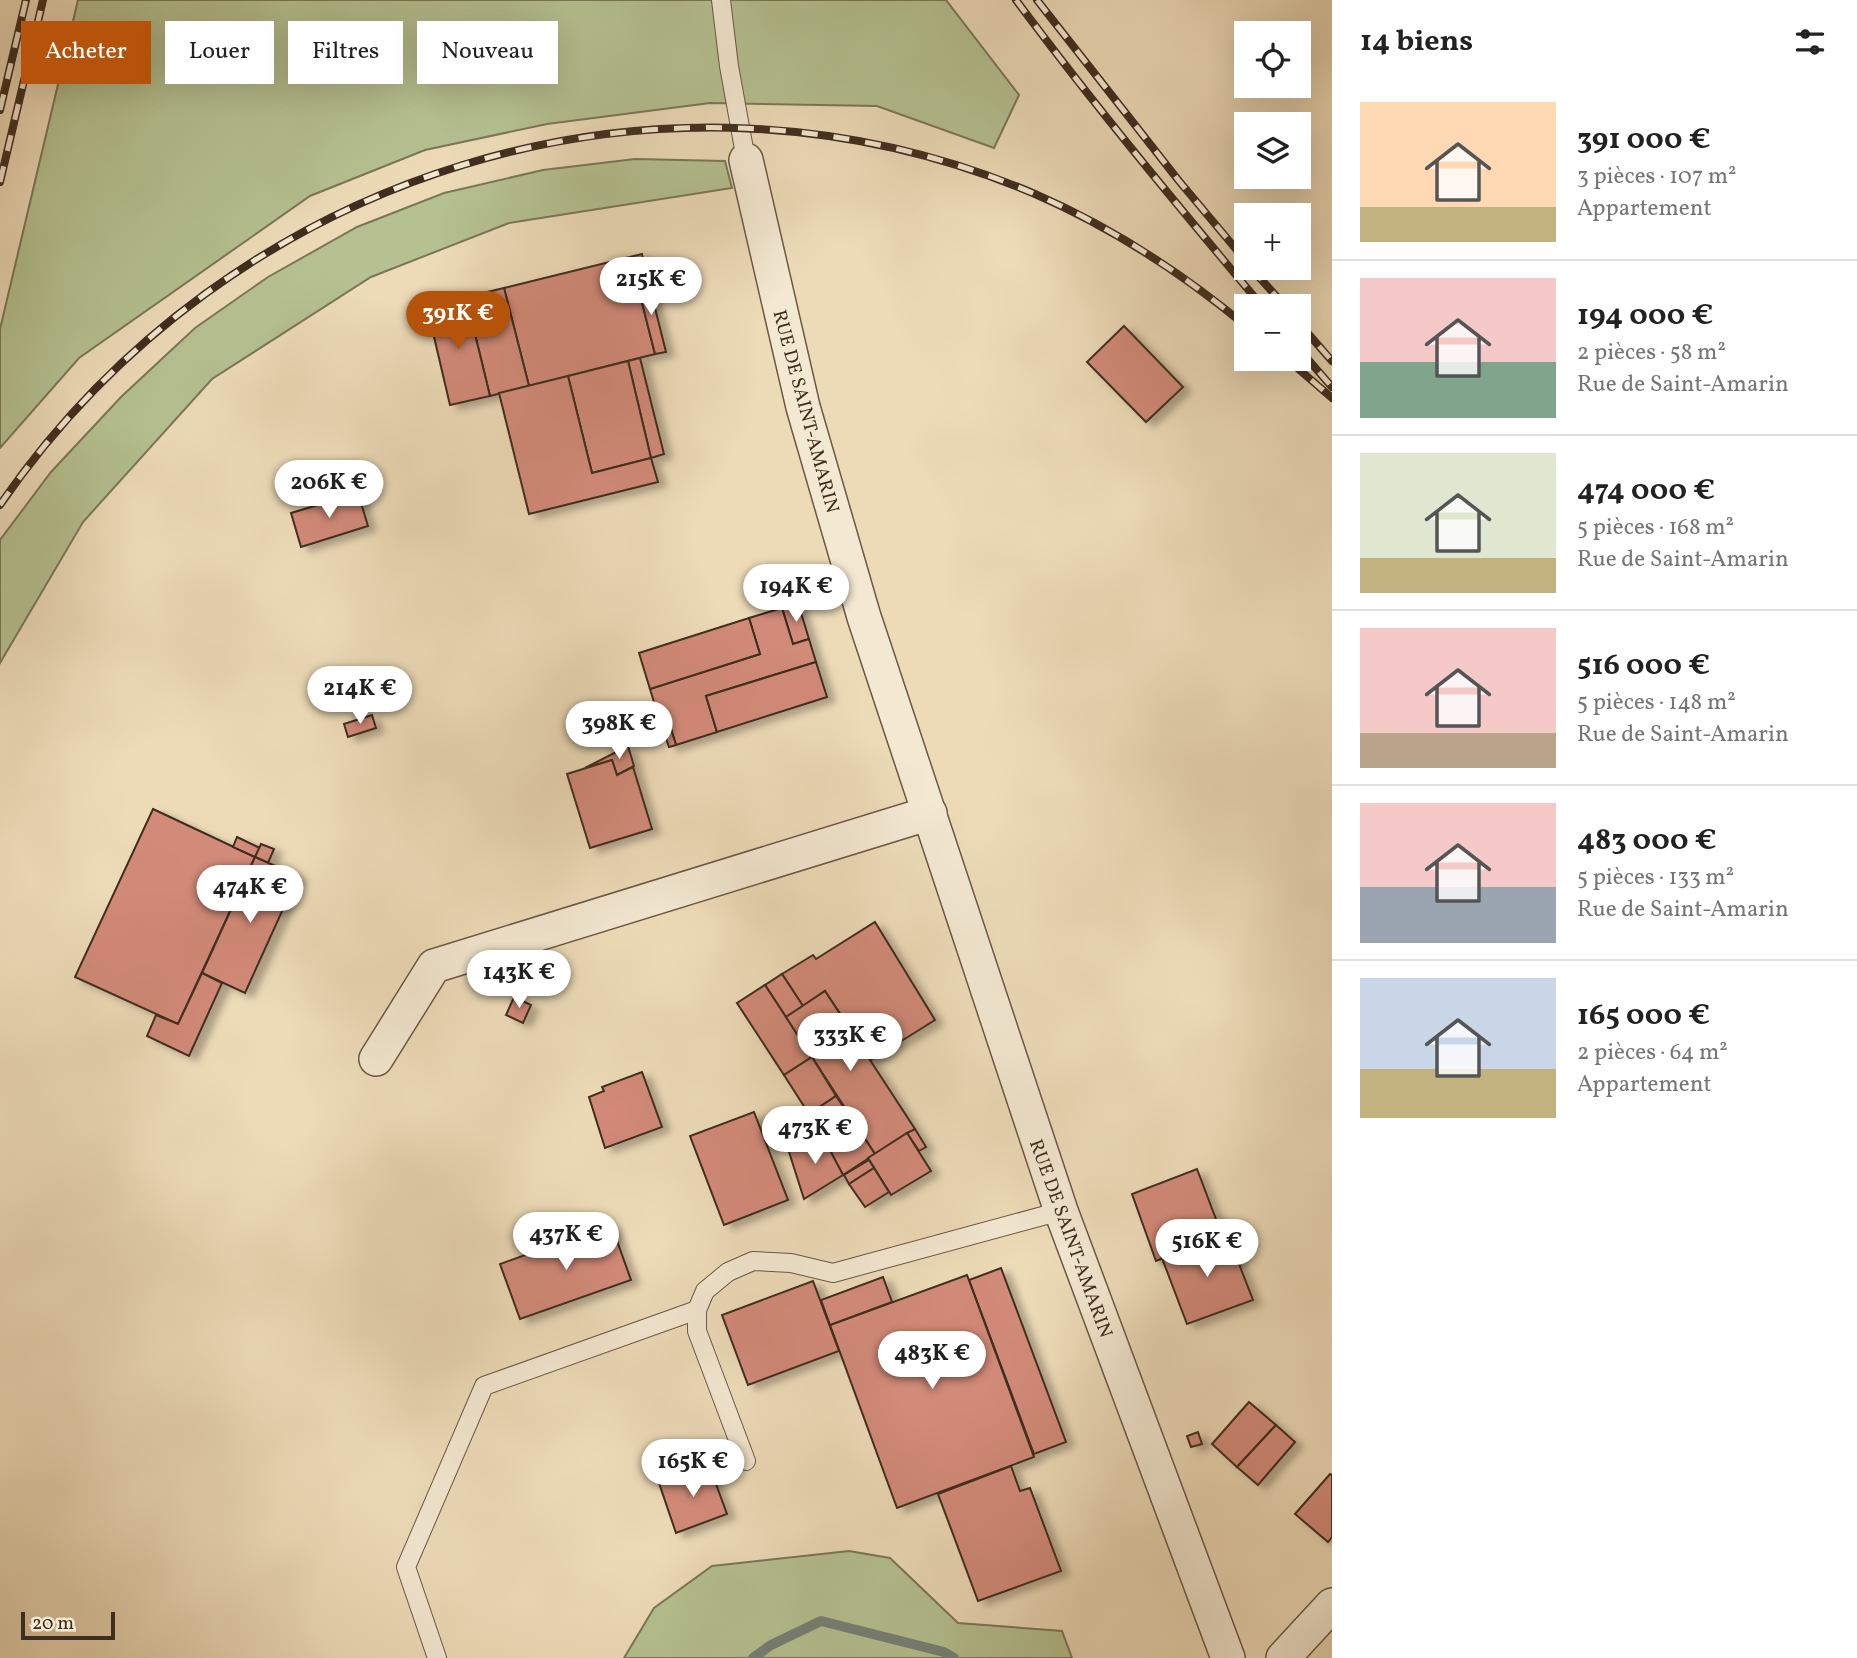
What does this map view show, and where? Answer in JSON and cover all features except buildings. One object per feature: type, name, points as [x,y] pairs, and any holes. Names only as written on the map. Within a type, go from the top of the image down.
[{"type":"street","name":"RUE DE SAINT-AMARIN","points":[[746,160],[803,407],[864,617],[1061,1211],[1228,1658]]},
{"type":"street","points":[[376,1059],[434,966],[930,813]]},
{"type":"street","points":[[1283,1658],[1332,1605]]},
{"type":"lane","name":"RUE DE SAINT-AMARIN","points":[[721,0],[729,66],[746,160]]},
{"type":"lane","points":[[746,1461],[696,1331],[696,1310],[705,1291],[728,1272],[752,1261],[791,1263],[833,1273],[1061,1211]]},
{"type":"lane","points":[[437,1658],[406,1567],[484,1386],[696,1310]]},
{"type":"green space","points":[[78,0],[946,0],[1019,95],[994,148],[877,106],[710,103],[547,124],[425,150],[310,196],[79,358],[0,448],[0,329],[58,84],[151,84],[151,21],[73,21]]},
{"type":"green space","points":[[635,159],[725,161],[732,188],[509,223],[371,277],[212,379],[83,522],[0,663],[0,540],[51,472],[121,397],[195,328],[268,277],[357,227],[444,193],[543,170]]},
{"type":"green space","points":[[849,1551],[890,1558],[958,1623],[1062,1631],[1072,1658],[624,1658],[654,1608],[712,1566]]},
{"type":"waterway","points":[[753,1658],[771,1645],[821,1621],[944,1652],[954,1658]]},
{"type":"railway","points":[[0,110],[26,0]]},
{"type":"railway","points":[[0,182],[43,0]]},
{"type":"railway","points":[[1016,0],[1106,117],[1252,294]]},
{"type":"railway","points":[[1037,0],[1234,247]]},
{"type":"railway","points":[[0,505],[95,390],[205,294],[329,219],[463,165],[603,135],[748,128],[892,148],[1035,194],[1063,207],[1145,252],[1234,317]]},
{"type":"railway","points":[[1262,280],[1274,294]]},
{"type":"railway","points":[[1311,337],[1332,361]]},
{"type":"railway","points":[[1311,363],[1332,387]]},
{"type":"railway","points":[[1301,371],[1332,398]]}]
